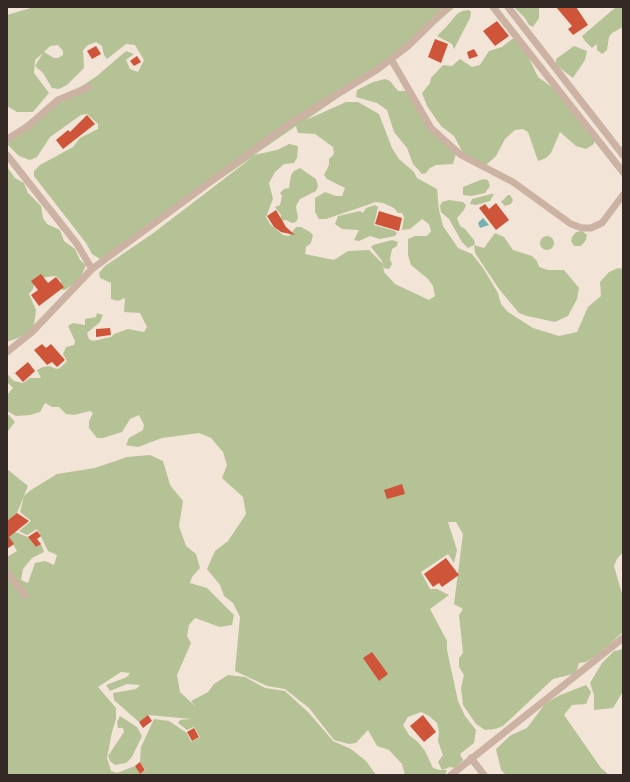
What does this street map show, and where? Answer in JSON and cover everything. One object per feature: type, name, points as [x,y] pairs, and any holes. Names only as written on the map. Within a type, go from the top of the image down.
[{"type":"street","points":[[7,352],[32,332],[92,270],[289,124],[391,59],[408,46],[448,7]]},
{"type":"street","points":[[493,7],[623,172]]},
{"type":"street","points":[[508,7],[623,155]]},
{"type":"street","points":[[391,59],[431,128],[461,155],[512,182],[571,224],[582,228],[591,228],[602,223],[623,195]]},
{"type":"street","points":[[7,139],[27,127],[58,100],[89,87]]},
{"type":"street","points":[[7,155],[77,244],[92,270]]},
{"type":"street","points":[[7,572],[25,596]]},
{"type":"street","points":[[451,775],[623,638]]},
{"type":"street","points":[[471,758],[484,775]]},
{"type":"green space","points":[[34,7],[455,7],[394,59],[306,120],[346,102],[358,102],[379,114],[392,148],[399,159],[414,172],[417,178],[437,189],[439,210],[443,226],[458,248],[472,254],[483,268],[498,293],[501,304],[508,312],[533,328],[559,336],[577,332],[588,307],[601,296],[600,282],[609,272],[618,268],[623,269],[623,552],[617,559],[614,566],[623,597],[623,632],[600,653],[586,662],[579,663],[577,670],[573,674],[553,679],[503,726],[485,730],[476,724],[463,705],[461,688],[464,675],[459,667],[459,658],[463,653],[459,615],[463,609],[454,604],[463,534],[456,522],[448,522],[457,550],[454,563],[448,554],[421,572],[430,589],[437,589],[449,595],[430,609],[447,641],[447,650],[458,701],[465,716],[476,730],[474,743],[460,754],[463,760],[455,768],[450,767],[442,770],[447,770],[445,775],[405,775],[402,764],[389,750],[377,746],[368,730],[356,743],[349,744],[334,740],[309,708],[285,689],[267,686],[235,671],[240,617],[233,603],[224,596],[220,585],[207,569],[215,551],[228,541],[246,514],[243,497],[222,478],[227,465],[223,452],[211,438],[199,433],[162,438],[138,447],[126,445],[129,438],[143,430],[144,425],[139,415],[130,419],[122,432],[103,438],[97,438],[89,428],[89,421],[93,413],[90,411],[74,415],[66,414],[59,407],[52,407],[45,403],[40,412],[30,415],[16,416],[7,411],[7,395],[13,388],[7,382],[7,374],[14,381],[23,383],[30,378],[41,378],[37,370],[43,367],[49,366],[57,369],[61,367],[67,361],[63,354],[66,347],[74,345],[75,341],[68,326],[73,323],[85,325],[85,319],[96,317],[97,313],[103,315],[100,322],[87,333],[89,339],[93,341],[111,337],[114,334],[128,329],[144,332],[147,327],[140,313],[124,312],[125,298],[118,301],[111,299],[111,283],[100,278],[99,273],[105,266],[152,234],[254,156],[104,258],[100,259],[92,254],[86,243],[34,176],[34,171],[40,165],[73,147],[80,138],[98,129],[98,124],[87,114],[81,115],[50,137],[37,157],[30,160],[19,156],[8,145],[9,138],[13,132],[97,76],[126,51],[134,54],[126,60],[130,69],[138,72],[144,60],[135,45],[126,44],[107,59],[104,55],[102,46],[96,42],[88,45],[83,50],[84,68],[67,85],[59,89],[52,88],[43,73],[35,66],[43,53],[35,60],[34,73],[49,93],[33,112],[17,112],[7,106],[7,15]],"holes":[[[58,45],[63,51],[63,55],[58,58],[54,58],[44,52],[50,46]],[[296,126],[298,133],[315,134],[333,147],[334,154],[329,159],[329,165],[324,175],[327,179],[345,188],[342,196],[336,196],[325,192],[315,198],[315,212],[319,219],[326,219],[376,202],[383,203],[394,208],[398,213],[402,213],[404,217],[402,230],[410,229],[422,219],[429,224],[431,231],[427,236],[415,236],[408,239],[408,255],[411,265],[428,279],[433,286],[435,296],[429,300],[395,284],[384,272],[383,264],[369,250],[348,251],[334,260],[305,254],[306,247],[311,243],[313,235],[310,232],[301,227],[296,227],[289,236],[283,235],[270,224],[266,217],[273,199],[269,183],[275,172],[284,164],[294,163],[297,158],[298,146],[289,144],[277,150],[254,155]],[[421,712],[429,716],[437,723],[439,732],[438,741],[443,755],[438,762],[442,770],[433,768],[425,751],[418,742],[409,735],[403,725],[408,717]]]},
{"type":"green space","points":[[514,7],[539,7],[539,18],[533,27],[529,25],[525,18]]},
{"type":"green space","points":[[616,7],[623,7],[623,27],[612,33],[609,37],[607,50],[602,54],[597,50],[597,44],[592,48],[582,36]]},
{"type":"green space","points":[[469,10],[471,12],[470,18],[454,49],[452,44],[437,36],[457,14],[462,11]]},
{"type":"green space","points":[[514,39],[526,52],[538,77],[553,88],[595,138],[594,144],[586,149],[576,146],[560,132],[551,153],[546,158],[538,161],[528,132],[523,129],[515,130],[505,139],[496,156],[485,166],[463,153],[454,136],[441,126],[427,106],[422,93],[430,83],[431,78],[443,65],[452,66],[460,59],[472,67],[480,65],[489,51],[502,47]]},
{"type":"green space","points":[[574,46],[587,51],[585,60],[573,78],[556,65],[556,59]]},
{"type":"green space","points":[[385,79],[390,81],[398,91],[408,91],[425,118],[457,150],[453,164],[436,165],[430,168],[426,173],[422,174],[413,164],[407,148],[394,132],[387,110],[377,103],[356,97],[357,90],[373,82]]},
{"type":"green space","points":[[7,167],[15,178],[24,183],[28,193],[41,206],[43,218],[47,224],[60,230],[64,241],[75,249],[80,260],[86,265],[80,279],[65,290],[62,290],[60,286],[61,281],[56,276],[46,277],[35,282],[33,289],[29,294],[36,310],[34,325],[29,331],[18,338],[7,342]]},
{"type":"green space","points":[[300,168],[316,179],[318,186],[316,191],[300,199],[296,207],[298,218],[296,222],[292,223],[286,220],[280,221],[281,215],[275,207],[280,205],[282,196],[280,193],[284,189],[289,188],[291,175],[294,171]]},
{"type":"green space","points":[[483,179],[488,180],[490,186],[485,193],[471,196],[463,195],[463,187]]},
{"type":"green space","points":[[494,194],[490,201],[476,205],[470,204],[472,199]]},
{"type":"green space","points":[[508,195],[510,195],[513,200],[511,204],[505,206],[501,202]]},
{"type":"green space","points":[[449,200],[463,202],[466,205],[464,210],[457,218],[460,226],[465,229],[474,240],[474,245],[468,248],[462,242],[449,219],[441,212],[440,206],[442,202]]},
{"type":"green space","points":[[375,205],[378,207],[374,225],[395,231],[397,233],[395,236],[380,239],[370,236],[359,241],[354,240],[359,230],[342,229],[335,224],[338,216],[360,211],[363,213],[366,208]]},
{"type":"green space","points":[[582,231],[587,235],[586,240],[581,246],[574,246],[571,241],[572,237],[576,232]]},
{"type":"green space","points":[[495,233],[504,237],[513,250],[532,256],[537,261],[539,267],[548,270],[564,270],[579,288],[577,299],[568,316],[555,322],[519,313],[499,289],[475,253],[474,245],[484,248]]},
{"type":"green space","points":[[547,236],[552,238],[554,243],[552,248],[547,250],[542,248],[540,243],[542,238]]},
{"type":"green space","points":[[392,240],[398,242],[397,246],[392,249],[390,259],[392,264],[389,269],[384,268],[382,261],[371,247],[373,245]]},
{"type":"green space","points":[[7,415],[9,415],[15,422],[7,432]]},
{"type":"green space","points":[[150,455],[163,461],[170,485],[183,501],[179,526],[186,546],[196,554],[200,568],[192,577],[190,583],[207,588],[234,615],[232,625],[220,627],[195,618],[189,625],[187,636],[191,643],[177,675],[180,692],[196,707],[191,701],[208,692],[214,684],[228,675],[245,677],[265,688],[285,691],[309,713],[333,741],[351,749],[366,761],[376,775],[7,775],[7,557],[17,551],[7,534],[15,532],[28,537],[36,547],[41,544],[44,552],[32,558],[23,569],[21,580],[28,583],[35,563],[45,561],[54,565],[57,555],[48,551],[37,529],[27,535],[19,531],[31,521],[20,512],[24,496],[57,474],[95,468],[127,457]],"holes":[[[121,672],[130,673],[127,677],[106,685],[110,691],[127,684],[140,685],[136,689],[113,693],[114,700],[139,722],[148,715],[191,719],[180,720],[178,723],[187,730],[194,727],[200,737],[191,742],[187,733],[169,721],[154,719],[141,747],[140,762],[146,770],[140,774],[135,766],[117,773],[111,771],[107,758],[116,719],[116,708],[98,687]]]},
{"type":"green space","points":[[7,469],[28,486],[17,513],[7,521]]},
{"type":"green space","points":[[623,649],[622,693],[613,708],[594,710],[594,695],[590,683],[602,663],[614,651]]},
{"type":"green space","points":[[586,685],[591,692],[586,704],[572,705],[564,715],[601,768],[609,775],[506,775],[501,770],[496,749],[511,735],[527,728],[545,704],[558,696]]},
{"type":"green space","points":[[120,716],[137,727],[142,736],[132,757],[126,763],[115,765],[110,761],[108,756],[124,732],[123,728],[118,728],[117,722]]},
{"type":"water","points":[[483,218],[489,225],[480,228],[478,223]]},
{"type":"building","points":[[556,7],[576,7],[588,25],[573,35],[568,29],[572,26]]},
{"type":"building","points":[[497,21],[509,36],[495,46],[483,31]]},
{"type":"building","points":[[435,39],[448,44],[441,63],[428,57]]},
{"type":"building","points":[[96,46],[101,54],[92,59],[87,51]]},
{"type":"building","points":[[474,49],[478,56],[469,59],[467,52]]},
{"type":"building","points":[[137,56],[141,62],[134,66],[130,61]]},
{"type":"building","points":[[87,115],[95,124],[63,149],[56,140],[68,130],[70,132]]},
{"type":"building","points":[[496,203],[509,220],[496,230],[479,208],[485,204],[489,209]]},
{"type":"building","points":[[276,210],[286,227],[295,235],[281,232],[274,227],[267,216]]},
{"type":"building","points":[[379,211],[402,218],[399,231],[375,224]]},
{"type":"building","points":[[41,274],[48,283],[56,277],[64,287],[39,306],[31,295],[38,290],[31,281]]},
{"type":"building","points":[[110,328],[111,335],[96,337],[96,329]]},
{"type":"building","points":[[42,344],[46,348],[51,344],[65,360],[57,367],[52,362],[47,365],[34,350]]},
{"type":"building","points":[[28,362],[35,371],[23,382],[15,373]]},
{"type":"building","points":[[402,484],[405,494],[387,499],[384,490]]},
{"type":"building","points":[[17,513],[29,521],[9,537],[14,544],[7,549],[7,521]]},
{"type":"building","points":[[37,531],[41,536],[37,539],[41,544],[36,547],[28,537]]},
{"type":"building","points":[[446,558],[459,575],[442,587],[439,583],[433,587],[424,574]]},
{"type":"building","points":[[372,652],[388,674],[379,681],[363,658]]},
{"type":"building","points":[[148,715],[152,721],[143,728],[139,722]]},
{"type":"building","points":[[423,715],[436,732],[424,742],[410,726]]},
{"type":"building","points":[[194,728],[199,737],[192,741],[187,732]]},
{"type":"building","points":[[140,762],[145,770],[140,774],[135,766]]}]
